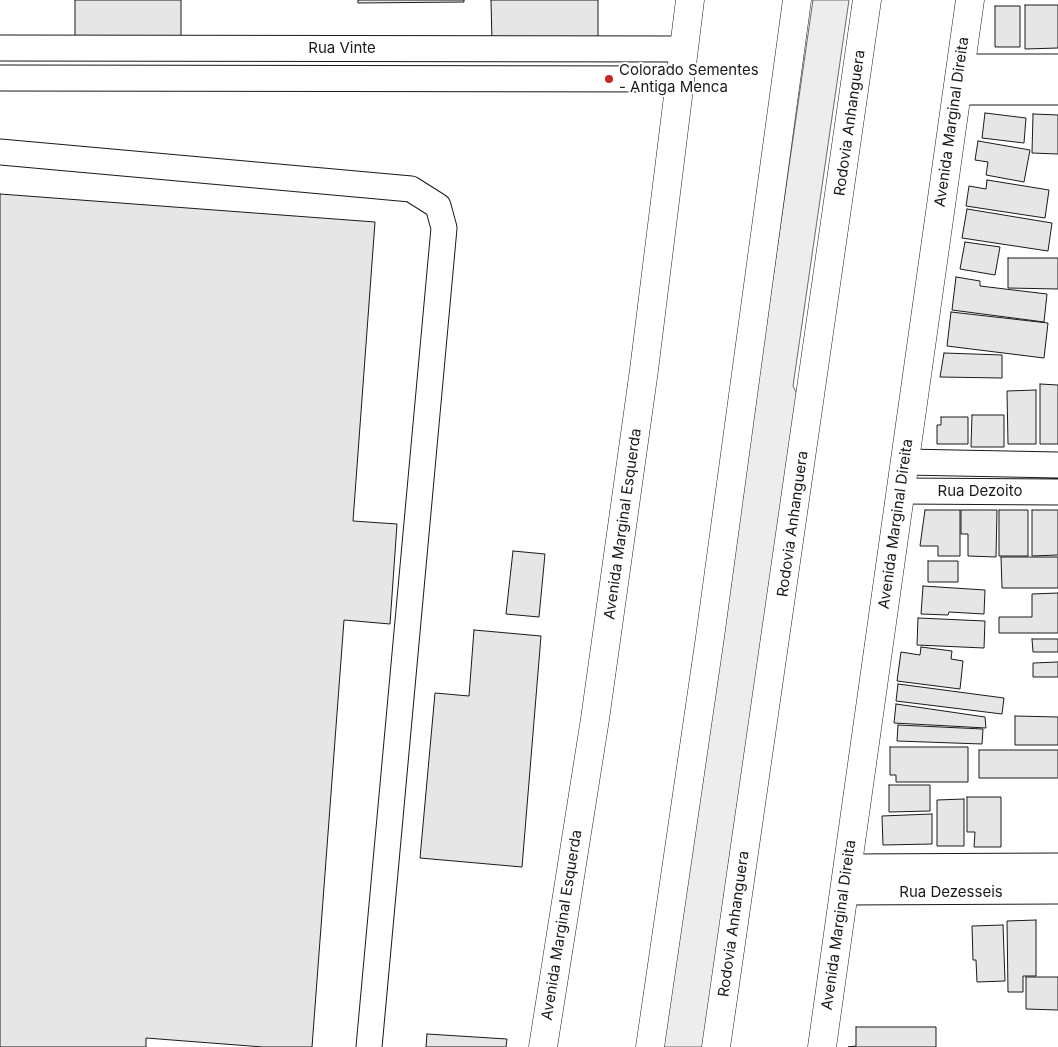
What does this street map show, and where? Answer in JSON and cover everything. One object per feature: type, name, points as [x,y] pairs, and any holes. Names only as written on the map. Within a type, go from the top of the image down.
[{"type":"main road","name":"Avenida Marginal Esquerda","points":[[543,1047],[597,710],[644,370],[690,0]]},
{"type":"main road","points":[[650,1047],[710,638],[797,0]]},
{"type":"main road","name":"Rodovia Anhanguera","points":[[716,1047],[867,0]]},
{"type":"main road","name":"Avenida Marginal Direita","points":[[822,1047],[970,0]]},
{"type":"street","name":"Rua Vinte","points":[[0,48],[684,49]]},
{"type":"street","points":[[959,79],[1058,67]]},
{"type":"street","name":"Rua Vinte","points":[[0,78],[680,79]]},
{"type":"street","points":[[959,79],[1058,92]]},
{"type":"street","points":[[0,152],[411,189],[438,206],[444,228],[369,1047]]},
{"type":"street","name":"Rua Dezoito","points":[[905,462],[1058,465]]},
{"type":"street","name":"Rua Dezoito","points":[[901,491],[1058,492]]},
{"type":"street","name":"Rua Dezesseis","points":[[846,880],[1058,866]]},
{"type":"street","name":"Rua Dezesseis","points":[[846,880],[1058,891]]},
{"type":"shaded area","points":[[813,0],[849,0],[793,386],[797,394],[703,1047],[662,1047]]},
{"type":"building","points":[[75,0],[181,0],[181,37],[75,38]]},
{"type":"building","points":[[358,0],[464,0],[464,2],[358,3]]},
{"type":"building","points":[[491,0],[598,0],[598,41],[492,42]]},
{"type":"building","points":[[1025,5],[1058,5],[1058,48],[1025,49]]},
{"type":"building","points":[[995,6],[1020,6],[1020,47],[995,47]]},
{"type":"building","points":[[985,113],[1026,118],[1024,143],[982,138]]},
{"type":"building","points":[[1033,114],[1058,115],[1058,154],[1032,153]]},
{"type":"building","points":[[978,141],[1030,150],[1024,182],[986,175],[988,162],[975,160]]},
{"type":"building","points":[[987,180],[1049,190],[1045,218],[966,206],[969,186],[986,189]]},
{"type":"building","points":[[0,194],[375,222],[353,521],[397,524],[390,624],[344,620],[312,1047],[263,1047],[146,1038],[146,1047],[0,1047]]},
{"type":"building","points":[[967,209],[1052,223],[1048,251],[962,238]]},
{"type":"building","points":[[965,242],[1000,247],[995,275],[960,269]]},
{"type":"building","points":[[1008,258],[1058,258],[1058,289],[1008,288]]},
{"type":"building","points":[[956,277],[980,281],[980,286],[1047,294],[1044,322],[952,310]]},
{"type":"building","points":[[951,312],[1048,323],[1044,358],[947,346]]},
{"type":"building","points":[[944,353],[1002,355],[1002,378],[940,377]]},
{"type":"building","points":[[1040,384],[1058,385],[1058,444],[1040,444]]},
{"type":"building","points":[[1036,390],[1036,444],[1008,444],[1007,391]]},
{"type":"building","points":[[972,415],[1004,415],[1004,447],[971,447]]},
{"type":"building","points":[[941,417],[968,417],[968,444],[937,444],[937,425],[941,425]]},
{"type":"building","points":[[925,510],[960,510],[960,556],[938,556],[938,546],[920,546]]},
{"type":"building","points":[[961,510],[997,510],[996,557],[968,556],[968,534],[961,534]]},
{"type":"building","points":[[999,510],[1028,510],[1028,556],[999,556]]},
{"type":"building","points":[[1032,510],[1058,510],[1058,555],[1032,556]]},
{"type":"building","points":[[513,551],[545,554],[539,617],[506,614]]},
{"type":"building","points":[[1001,557],[1058,557],[1058,588],[1002,588]]},
{"type":"building","points":[[928,561],[958,561],[958,582],[928,582]]},
{"type":"building","points":[[923,586],[985,590],[984,614],[949,612],[948,615],[921,614]]},
{"type":"building","points":[[1058,593],[1058,633],[999,633],[999,617],[1032,617],[1032,594]]},
{"type":"building","points":[[918,618],[985,621],[984,648],[917,645]]},
{"type":"building","points":[[474,630],[541,636],[522,867],[420,858],[435,693],[469,696]]},
{"type":"building","points":[[1032,639],[1058,639],[1058,652],[1033,652]]},
{"type":"building","points":[[921,647],[952,651],[951,659],[963,661],[960,689],[897,681],[901,652],[920,655]]},
{"type":"building","points":[[1058,662],[1058,677],[1033,677],[1033,663]]},
{"type":"building","points":[[898,684],[1004,698],[1002,714],[896,701]]},
{"type":"building","points":[[896,704],[985,717],[986,728],[894,723]]},
{"type":"building","points":[[1015,716],[1058,717],[1058,745],[1015,745]]},
{"type":"building","points":[[898,725],[983,729],[982,744],[897,741]]},
{"type":"building","points":[[890,747],[968,747],[968,782],[896,782],[896,775],[890,775]]},
{"type":"building","points":[[979,750],[1058,750],[1058,778],[979,778]]},
{"type":"building","points":[[889,785],[930,785],[930,811],[889,812]]},
{"type":"building","points":[[967,797],[1001,797],[1001,847],[974,847],[975,832],[967,832]]},
{"type":"building","points":[[964,799],[964,846],[937,846],[937,800]]},
{"type":"building","points":[[932,814],[932,844],[883,845],[882,816]]},
{"type":"building","points":[[1036,920],[1036,976],[1023,976],[1023,992],[1008,992],[1007,921]]},
{"type":"building","points":[[1003,925],[1005,981],[977,982],[976,960],[973,960],[972,926]]},
{"type":"building","points":[[1026,977],[1058,977],[1058,1010],[1026,1009]]},
{"type":"building","points":[[856,1027],[936,1027],[936,1047],[848,1047],[856,1046]]},
{"type":"building","points":[[427,1034],[507,1039],[506,1047],[426,1047]]},
{"type":"place","name":"Colorado Sementes - Antiga Menca","points":[[609,79]]}]
